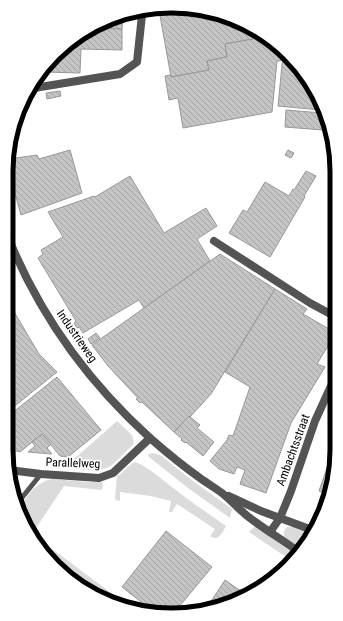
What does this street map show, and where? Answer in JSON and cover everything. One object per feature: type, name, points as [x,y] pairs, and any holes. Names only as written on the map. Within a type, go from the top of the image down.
[{"type":"street","points":[[37,88],[120,74],[137,62],[142,16]]},
{"type":"street","points":[[214,241],[310,303],[330,314]]},
{"type":"street","name":"Industrieweg","points":[[13,248],[40,303],[72,352],[103,391],[150,438]]},
{"type":"street","name":"Ambachtsstraat","points":[[270,532],[280,518],[315,421],[330,388]]},
{"type":"street","points":[[150,438],[192,472],[222,493],[246,505],[309,529]]},
{"type":"street","name":"Parallelweg","points":[[14,471],[99,478],[113,473],[150,438]]},
{"type":"street","points":[[222,493],[254,521],[295,549]]},
{"type":"lane","points":[[21,499],[41,474]]},
{"type":"shaded area","points":[[117,421],[132,435],[134,442],[133,445],[112,465],[107,468],[95,470],[65,467]]},
{"type":"shaded area","points":[[152,453],[160,455],[232,509],[230,518],[188,488],[149,457],[148,454]]},
{"type":"shaded area","points":[[135,462],[150,470],[226,526],[222,534],[216,538],[210,536],[215,529],[177,504],[172,512],[169,512],[171,501],[151,496],[120,492],[120,501],[116,500],[117,476]]},
{"type":"shaded area","points":[[52,479],[102,482],[103,484],[102,490],[64,486],[35,530],[22,503],[36,486]]},
{"type":"shaded area","points":[[255,526],[292,552],[288,558],[249,532]]},
{"type":"shaded area","points":[[287,527],[293,527],[306,532],[297,546],[284,537],[285,529]]},
{"type":"shaded area","points":[[43,542],[120,600],[101,592],[83,581],[59,562]]},
{"type":"building","points":[[160,13],[182,13],[213,18],[242,29],[257,38],[225,44],[227,57],[207,61],[209,70],[171,77]]},
{"type":"building","points":[[123,20],[122,29],[103,28]]},
{"type":"building","points":[[103,28],[122,29],[122,50],[81,49],[80,73],[48,72],[67,52],[92,34]]},
{"type":"building","points":[[257,38],[282,57],[281,61],[277,61],[272,112],[183,128],[178,98],[169,100],[165,76],[170,75],[171,77],[209,70],[207,61],[227,57],[225,44]]},
{"type":"building","points":[[283,58],[303,83],[318,110],[278,106]]},
{"type":"building","points":[[60,91],[61,96],[47,99],[46,93]]},
{"type":"building","points":[[286,110],[319,113],[323,125],[323,130],[285,127]]},
{"type":"building","points":[[70,150],[82,193],[21,215],[13,186],[13,159],[37,155],[39,159]]},
{"type":"building","points":[[288,150],[294,153],[291,158],[285,155]]},
{"type":"building","points":[[306,171],[316,176],[270,257],[229,233],[243,210],[247,212],[265,182],[289,196]]},
{"type":"building","points":[[130,176],[164,233],[206,208],[217,226],[197,239],[210,261],[144,308],[139,300],[83,333],[74,323],[76,321],[38,258],[43,254],[41,250],[63,237],[48,212],[94,196],[95,197]]},
{"type":"building","points":[[220,254],[275,289],[211,394],[174,432],[142,402],[140,403],[136,399],[138,398],[108,366],[92,345]]},
{"type":"building","points":[[275,289],[307,309],[303,314],[330,330],[330,343],[317,364],[325,367],[291,423],[266,493],[240,484],[245,470],[237,467],[234,474],[219,469],[210,461],[227,440],[229,435],[233,436],[250,387],[225,372]]},
{"type":"building","points":[[13,310],[39,354],[57,372],[13,407]]},
{"type":"building","points":[[96,333],[100,338],[91,344],[88,339]]},
{"type":"building","points":[[57,377],[101,430],[68,457],[60,456],[42,434],[20,452],[13,450],[13,412]]},
{"type":"building","points":[[189,416],[200,425],[197,428],[214,442],[203,456],[186,442],[185,443],[181,440],[182,439],[174,432]]},
{"type":"building","points":[[42,434],[51,444],[47,448],[52,454],[28,452],[35,446],[32,442]]},
{"type":"building","points":[[330,459],[324,493],[319,491]]},
{"type":"building","points":[[166,531],[212,567],[178,608],[146,606],[122,587]]},
{"type":"building","points":[[225,580],[242,592],[222,600],[210,604]]}]
